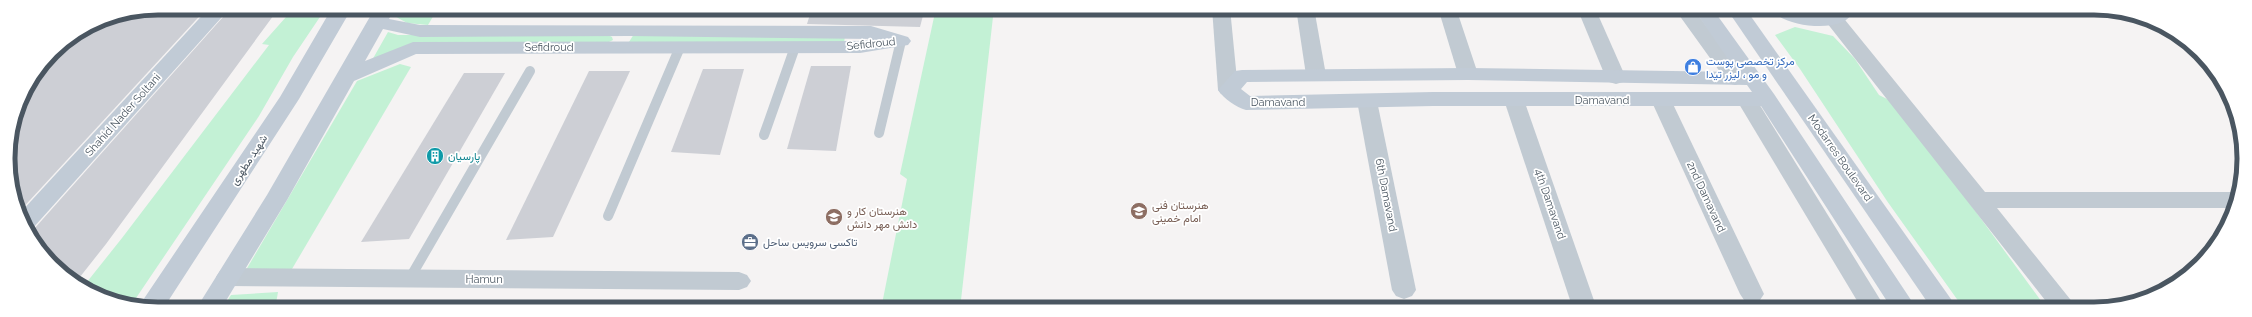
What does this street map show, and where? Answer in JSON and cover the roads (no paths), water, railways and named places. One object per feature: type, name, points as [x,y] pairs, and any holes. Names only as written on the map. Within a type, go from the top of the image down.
[{"type":"street","name":"Shahid Nader Soltani","points":[[28,218],[214,15]]},
{"type":"street","name":"شهید مطهری","points":[[155,302],[289,99],[338,15]]},
{"type":"street","points":[[212,302],[276,200],[381,15]]},
{"type":"street","name":"Sefidroud","points":[[381,15],[420,31],[626,38],[901,41]]},
{"type":"street","points":[[1222,15],[1228,90]]},
{"type":"street","points":[[1305,15],[1316,75]]},
{"type":"street","points":[[1450,15],[1468,74]]},
{"type":"street","points":[[1589,15],[1616,78]]},
{"type":"street","points":[[1688,15],[1750,89],[1900,302]]},
{"type":"street","points":[[1706,15],[1750,89],[1870,302]]},
{"type":"street","name":"Modarres Boulevard","points":[[1740,15],[1941,302]]},
{"type":"street","points":[[1792,15],[1808,19],[1834,15]]},
{"type":"street","points":[[1841,15],[1980,200],[2060,302]]},
{"type":"street","name":"Sefidroud","points":[[347,76],[413,48],[626,38],[680,47],[795,47],[855,40]]},
{"type":"street","points":[[1427,74],[1433,99]]},
{"type":"street","name":"Damavand","points":[[1427,74],[1616,78],[1750,89],[1661,100],[1433,99],[1246,103],[1228,90],[1242,76],[1427,74]]},
{"type":"street","points":[[1573,77],[1580,100]]},
{"type":"street","name":"4th Damavand","points":[[1514,100],[1583,302]]},
{"type":"street","name":"2nd Damavand","points":[[1661,100],[1752,294]]},
{"type":"street","name":"6th Damavand","points":[[1367,101],[1404,290]]},
{"type":"street","points":[[1980,200],[2231,200]]},
{"type":"street","name":"Hamun","points":[[228,277],[739,281]]},
{"type":"lane","points":[[879,133],[901,41]]},
{"type":"lane","points":[[608,216],[680,47]]},
{"type":"lane","points":[[764,135],[795,47]]},
{"type":"lane","points":[[410,278],[530,71]]},
{"type":"place","name":"مرکز تخصصی پوست و مو ، لیزر تیدا","points":[[1693,67]]},
{"type":"place","name":"پارسیان","points":[[435,156]]},
{"type":"place","name":"هنرستان فنی امام خمینی","points":[[1139,211]]},
{"type":"place","name":"هنرستان کار و دانش مهر دانش","points":[[834,217]]},
{"type":"place","name":"تاکسی سرویس ساحل","points":[[750,242]]}]
